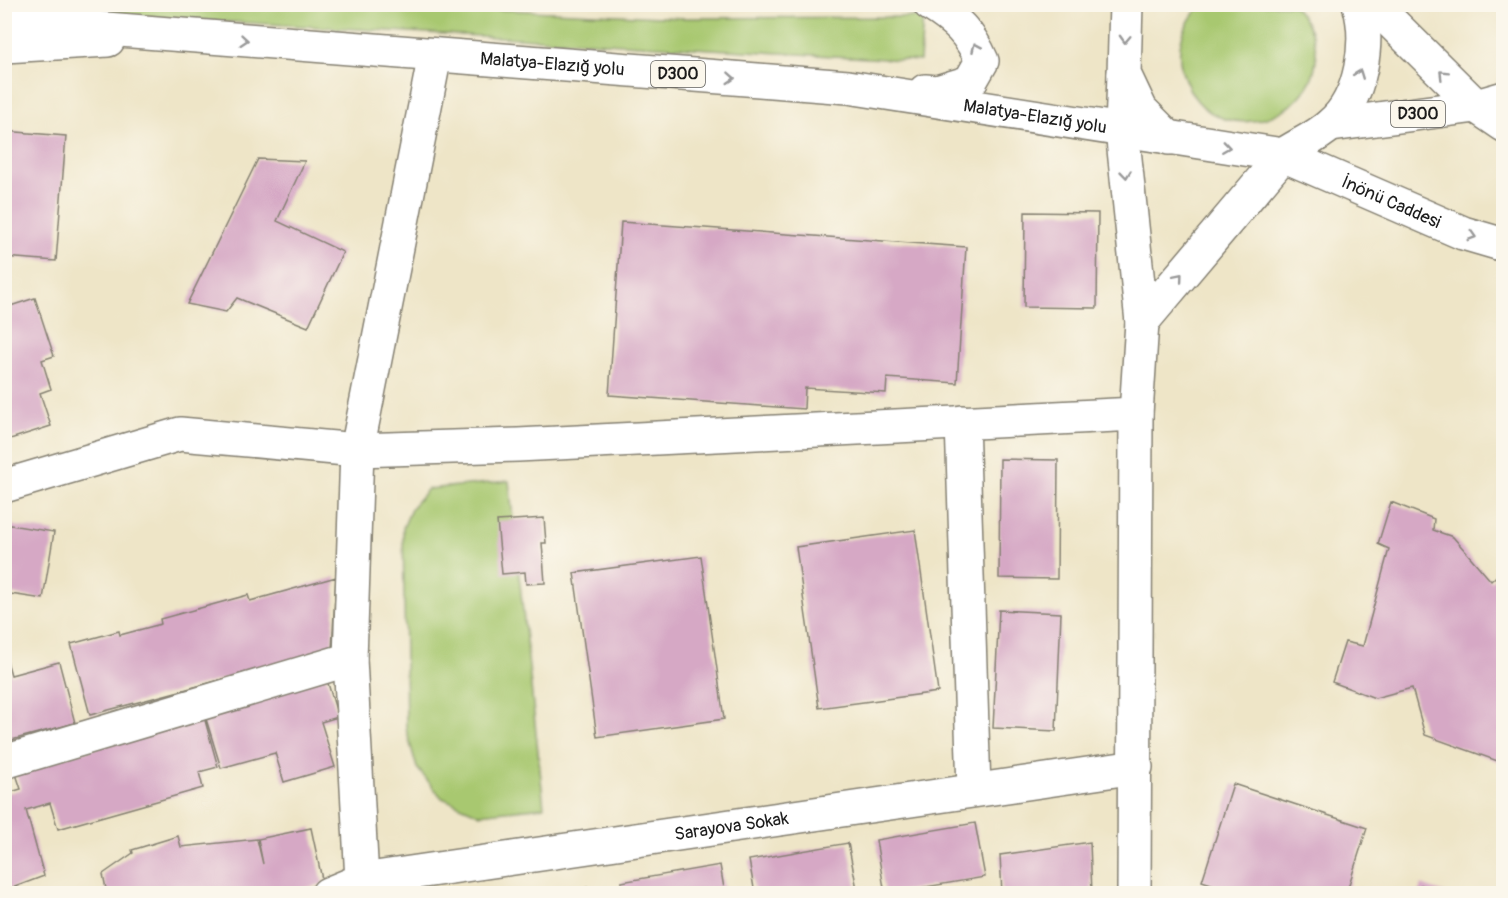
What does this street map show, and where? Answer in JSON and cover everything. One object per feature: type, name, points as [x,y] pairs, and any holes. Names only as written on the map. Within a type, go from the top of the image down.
[{"type":"main road","points":[[848,87],[937,92],[970,82],[982,61],[972,37],[947,14],[930,4]]},
{"type":"main road","points":[[1125,4],[1122,130],[1142,322],[1136,414],[1134,894]]},
{"type":"main road","points":[[1142,322],[1283,155],[1331,125],[1347,104],[1362,65],[1364,24],[1359,4]]},
{"type":"main road","points":[[1373,4],[1490,102],[1503,125]]},
{"type":"main road","name":"Malatya-Elazığ yolu","points":[[4,21],[848,87],[1283,155]]},
{"type":"main road","points":[[4,46],[185,36]]},
{"type":"main road","points":[[357,887],[350,659],[357,450],[435,55]]},
{"type":"main road","points":[[1124,74],[1141,110],[1169,138]]},
{"type":"main road","name":"D300","points":[[1331,125],[1490,102]]},
{"type":"main road","name":"İnönü Caddesi","points":[[1283,155],[1463,233],[1503,245]]},
{"type":"main road","points":[[4,486],[180,435],[357,450],[518,445],[1136,414]]},
{"type":"main road","points":[[962,423],[974,789]]},
{"type":"main road","points":[[4,762],[350,659]]},
{"type":"main road","name":"Sarayova Sokak","points":[[328,894],[357,887],[974,789],[1136,767]]},
{"type":"green space","points":[[371,4],[684,18],[923,17],[920,61],[5,9],[4,5]]},
{"type":"green space","points":[[1201,5],[1293,5],[1313,38],[1315,68],[1302,93],[1280,112],[1253,121],[1224,119],[1199,103],[1182,71],[1180,44],[1190,19]]},
{"type":"green space","points":[[509,481],[544,807],[479,814],[442,798],[417,768],[406,729],[403,528],[412,507],[428,489]]},
{"type":"building","points":[[4,131],[66,136],[56,261],[4,257]]},
{"type":"building","points":[[258,159],[305,161],[277,221],[343,252],[308,327],[237,298],[226,312],[187,304]]},
{"type":"building","points":[[1025,212],[1098,213],[1097,308],[1024,307]]},
{"type":"building","points":[[621,222],[966,247],[957,383],[887,378],[886,393],[805,388],[804,409],[609,395]]},
{"type":"building","points":[[35,298],[54,356],[42,360],[51,389],[40,393],[51,426],[4,441],[4,308]]},
{"type":"building","points":[[1000,459],[1058,460],[1057,579],[999,578]]},
{"type":"building","points":[[1391,502],[1434,519],[1433,530],[1453,537],[1491,581],[1503,570],[1503,763],[1425,735],[1412,688],[1375,698],[1332,682],[1345,642],[1363,646],[1389,549],[1378,544]]},
{"type":"building","points":[[544,518],[546,543],[542,543],[545,583],[526,584],[525,572],[502,574],[497,521]]},
{"type":"building","points":[[4,524],[54,532],[43,599],[4,593]]},
{"type":"building","points":[[915,530],[938,692],[819,708],[796,547]]},
{"type":"building","points":[[701,556],[724,719],[597,737],[574,573]]},
{"type":"building","points":[[336,577],[332,650],[90,715],[71,644],[119,631],[120,635],[161,624],[160,619],[248,595],[250,601]]},
{"type":"building","points":[[999,610],[1061,613],[1056,731],[993,728]]},
{"type":"building","points":[[5,654],[11,675],[59,662],[75,723],[4,742]]},
{"type":"building","points":[[325,673],[338,717],[321,722],[335,767],[284,782],[275,753],[221,768],[203,709]]},
{"type":"building","points":[[204,717],[218,767],[199,772],[203,788],[58,829],[50,803],[26,810],[44,876],[4,891],[4,794],[21,789],[15,771]]},
{"type":"building","points":[[1233,784],[1367,828],[1346,894],[1241,894],[1202,881]]},
{"type":"building","points":[[975,823],[985,877],[885,894],[876,840]]},
{"type":"building","points":[[311,828],[323,884],[276,894],[107,894],[103,874],[133,853],[132,850],[178,836],[181,847],[257,839],[263,864],[258,839]]},
{"type":"building","points":[[1090,842],[1092,894],[1002,894],[1000,855]]},
{"type":"building","points":[[848,843],[858,894],[755,894],[749,860]]},
{"type":"building","points":[[720,865],[725,894],[623,894],[621,882]]},
{"type":"building","points":[[1421,885],[1445,893],[1445,894],[1418,894]]},
{"type":"building","points":[[589,887],[590,894],[560,894],[560,892]]}]
